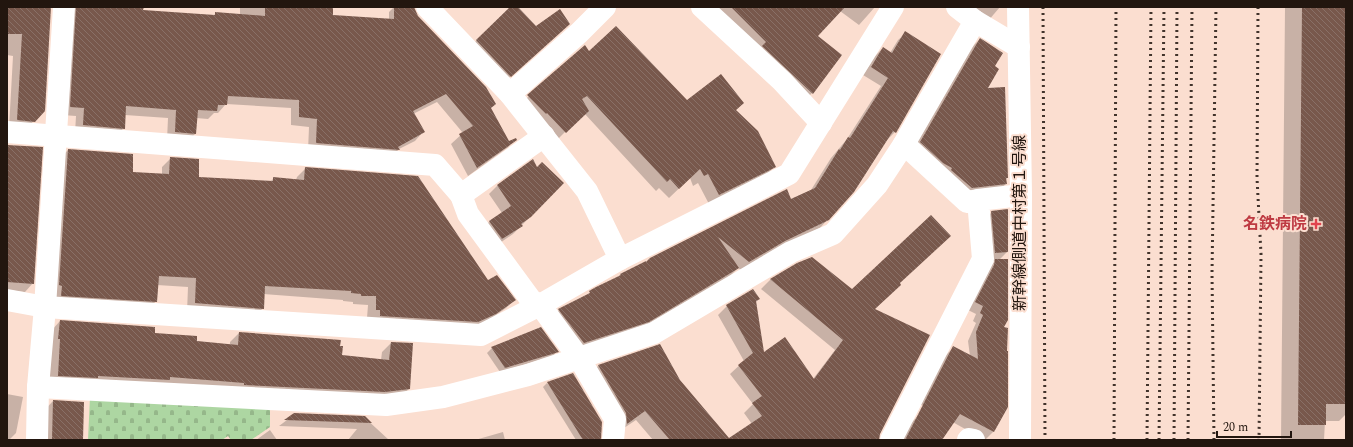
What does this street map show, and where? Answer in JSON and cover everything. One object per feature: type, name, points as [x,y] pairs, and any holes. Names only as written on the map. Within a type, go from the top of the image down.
[{"type":"street","points":[[37,440],[38,388],[45,307],[64,7]]},
{"type":"street","points":[[427,7],[510,94],[587,191],[620,259]]},
{"type":"street","points":[[510,94],[579,33],[605,7]]},
{"type":"street","points":[[702,7],[782,81],[821,123]]},
{"type":"street","points":[[7,300],[45,307],[481,335],[540,305],[620,259],[789,174],[893,7]]},
{"type":"street","points":[[957,7],[975,21],[1019,47]]},
{"type":"street","name":"新幹線側道中村第１号線","points":[[1018,7],[1021,195],[1020,440]]},
{"type":"street","points":[[38,388],[386,404],[443,397],[528,375],[654,333],[791,252],[833,234],[877,185],[904,144],[975,21]]},
{"type":"street","points":[[7,132],[435,165],[461,195],[468,214],[531,300],[540,305],[579,358],[615,419],[613,440]]},
{"type":"street","points":[[461,195],[544,136]]},
{"type":"street","points":[[904,144],[967,202],[1021,195]]},
{"type":"street","points":[[891,440],[983,259],[978,200]]},
{"type":"street","points":[[968,440],[974,440]]},
{"type":"green space","points":[[90,397],[270,409],[270,427],[251,440],[231,440],[228,436],[222,440],[88,440]]},
{"type":"building","points":[[7,7],[51,7],[45,111],[35,122],[17,120],[22,34],[7,34]]},
{"type":"building","points":[[76,7],[144,7],[143,10],[215,15],[215,12],[265,16],[265,7],[333,7],[333,15],[394,19],[394,7],[414,7],[418,16],[486,87],[496,104],[491,108],[509,141],[516,138],[517,140],[477,168],[459,134],[473,126],[446,94],[413,111],[425,132],[398,147],[400,150],[316,143],[317,119],[299,117],[299,100],[228,96],[227,105],[218,105],[217,111],[198,110],[196,134],[175,132],[176,110],[126,106],[125,129],[83,125],[84,108],[70,107]]},
{"type":"building","points":[[510,7],[518,7],[536,26],[560,9],[570,24],[511,77],[476,40]]},
{"type":"building","points":[[731,7],[845,7],[818,36],[842,55],[813,94],[762,46],[766,42]]},
{"type":"building","name":"名鉄病院","points":[[1302,7],[1346,7],[1346,404],[1326,404],[1326,425],[1298,425]]},
{"type":"building","points":[[616,26],[687,100],[721,74],[744,103],[736,110],[758,131],[776,167],[719,195],[708,174],[704,176],[700,169],[679,189],[670,179],[667,182],[587,96],[582,99],[589,111],[566,133],[527,95],[585,45],[589,51]]},
{"type":"building","points":[[905,31],[941,54],[896,133],[893,131],[854,192],[829,220],[785,241],[749,262],[718,237],[739,268],[649,322],[584,343],[558,309],[590,293],[589,291],[621,275],[620,274],[646,262],[650,258],[787,189],[791,199],[815,188],[839,149],[840,150],[848,137],[850,138],[888,78],[871,67],[883,47],[892,53]]},
{"type":"building","points":[[980,38],[1003,53],[995,66],[999,69],[988,88],[1005,87],[1008,178],[1006,178],[1007,184],[972,188],[951,170],[952,168],[943,163],[920,142]]},
{"type":"building","points":[[7,145],[43,147],[34,284],[7,282]]},
{"type":"building","points":[[68,149],[133,154],[133,172],[169,174],[170,157],[199,159],[199,177],[273,181],[273,177],[304,180],[305,167],[418,176],[488,280],[497,275],[516,300],[496,314],[478,322],[380,316],[380,310],[376,310],[376,296],[361,296],[361,294],[351,293],[351,291],[265,286],[264,309],[195,303],[196,278],[159,276],[157,302],[61,296],[62,286],[59,285]]},
{"type":"building","points":[[533,159],[537,167],[542,162],[564,183],[531,217],[521,224],[523,226],[502,239],[489,221],[511,206],[497,185]]},
{"type":"building","points":[[1008,209],[1008,252],[995,253],[991,211]]},
{"type":"building","points":[[931,215],[951,236],[900,283],[901,285],[875,309],[930,335],[880,434],[879,440],[670,440],[645,411],[627,424],[626,413],[598,365],[660,344],[680,380],[729,438],[762,416],[752,403],[762,396],[738,365],[753,353],[726,305],[753,289],[760,299],[756,301],[764,352],[785,337],[814,379],[843,340],[770,279],[797,263],[812,257],[852,289]]},
{"type":"building","points":[[995,259],[1008,259],[1008,320],[1004,327],[1008,328],[1008,407],[994,432],[960,414],[942,440],[905,440],[953,346],[978,359],[976,332],[983,315],[980,313],[983,306],[975,302],[994,265]]},
{"type":"building","points":[[60,320],[155,327],[155,333],[197,336],[197,341],[238,345],[239,332],[341,340],[340,346],[343,346],[342,355],[389,360],[391,342],[413,343],[410,389],[385,392],[244,385],[244,383],[170,377],[170,380],[98,376],[98,378],[58,376],[60,339],[58,339]]},
{"type":"building","points":[[541,327],[559,352],[505,368],[491,347]]},
{"type":"building","points":[[573,373],[602,422],[601,440],[583,440],[547,382]]},
{"type":"building","points":[[53,400],[84,402],[83,440],[52,440]]},
{"type":"building","points":[[294,413],[365,416],[372,423],[284,420]]},
{"type":"railway","points":[[1043,7],[1045,440]]},
{"type":"railway","points":[[1114,440],[1116,7]]},
{"type":"railway","points":[[1147,440],[1151,7]]},
{"type":"railway","points":[[1159,440],[1164,7]]},
{"type":"railway","points":[[1174,440],[1177,7]]},
{"type":"railway","points":[[1188,440],[1192,7]]},
{"type":"railway","points":[[1214,440],[1212,273],[1216,7]]},
{"type":"railway","points":[[1258,7],[1257,178],[1261,254],[1259,440]]},
{"type":"place","name":"名鉄病院","points":[[1316,224]]}]
